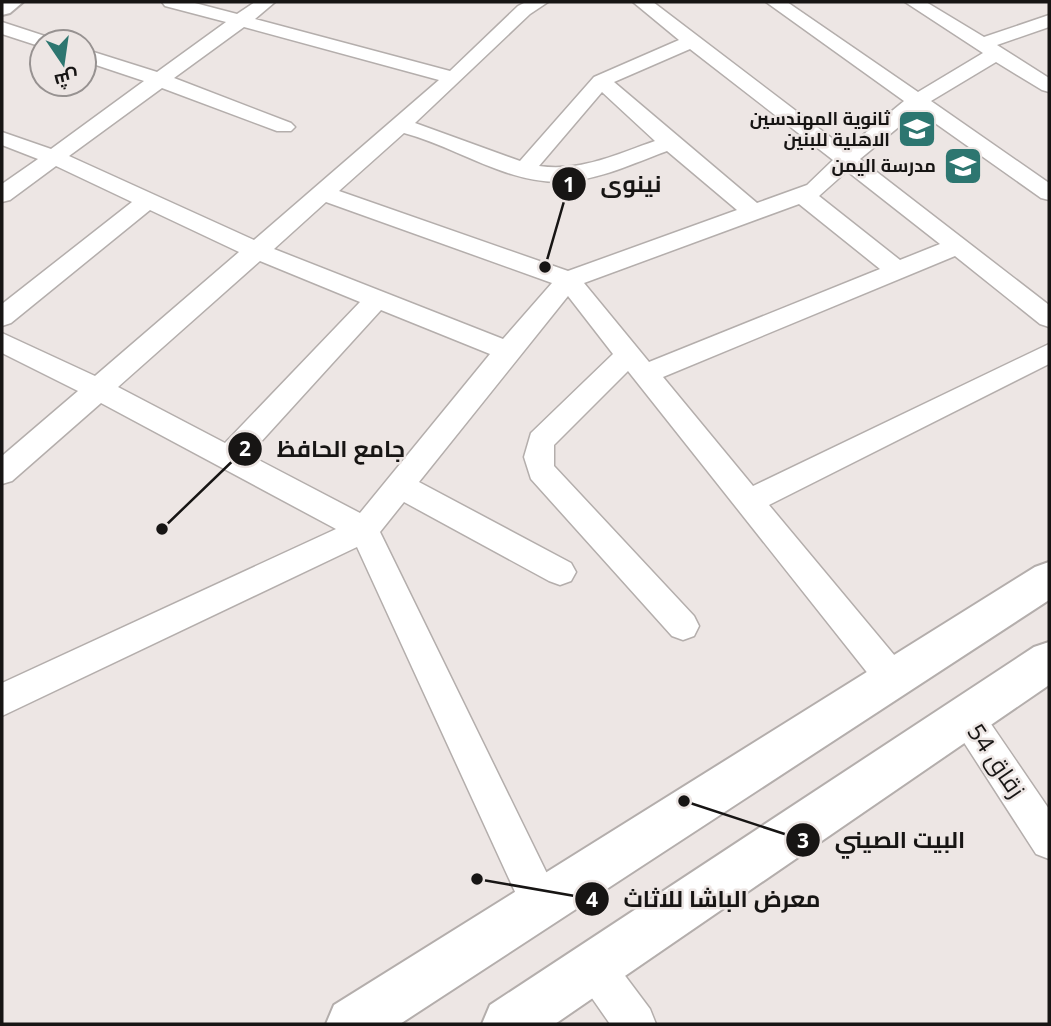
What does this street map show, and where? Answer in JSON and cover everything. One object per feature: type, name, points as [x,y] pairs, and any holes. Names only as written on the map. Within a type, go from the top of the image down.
[{"type":"main road","points":[[2,8],[11,2]]},
{"type":"main road","points":[[353,1024],[1049,579]]},
{"type":"main road","points":[[509,1024],[1049,661]]},
{"type":"street","points":[[171,2],[454,78]]},
{"type":"street","points":[[2,195],[267,2]]},
{"type":"street","points":[[2,473],[397,125],[454,78],[524,10],[539,2]]},
{"type":"street","points":[[642,2],[1049,318]]},
{"type":"street","points":[[775,2],[1049,193]]},
{"type":"street","points":[[914,2],[1049,86]]},
{"type":"street","points":[[2,700],[364,530],[507,351],[568,280],[815,190],[846,160],[917,101],[990,49],[1049,21]]},
{"type":"street","points":[[2,28],[28,37]]},
{"type":"street","points":[[525,169],[601,81],[692,41]]},
{"type":"street","points":[[98,60],[284,127]]},
{"type":"street","points":[[601,81],[754,213]]},
{"type":"street","points":[[397,125],[525,169],[561,175],[579,173],[670,143]]},
{"type":"street","points":[[2,138],[55,158],[256,250],[507,351]]},
{"type":"street","points":[[322,193],[568,280],[892,679]]},
{"type":"street","points":[[803,195],[898,271]]},
{"type":"street","points":[[2,317],[148,201]]},
{"type":"street","points":[[683,626],[541,471],[538,457],[541,441],[637,364],[898,271],[958,246]]},
{"type":"street","points":[[229,458],[377,299]]},
{"type":"street","points":[[2,342],[98,389],[364,530],[541,904]]},
{"type":"street","points":[[749,502],[1049,354]]},
{"type":"street","points":[[400,486],[560,572]]},
{"type":"street","name":"زقاق 54","points":[[966,716],[1049,841]]},
{"type":"street","points":[[594,967],[635,1024]]},
{"type":"place","name":"ثانوية المهندسين الاهلية للبنين","points":[[917,129]]},
{"type":"place","name":"مدرسة اليمن","points":[[963,166]]},
{"type":"place","name":"نينوى","points":[[545,267]]},
{"type":"place","name":"جامع الحافظ","points":[[162,529]]},
{"type":"place","name":"البيت الصيني","points":[[684,801]]},
{"type":"place","name":"معرض الباشا للاثاث","points":[[477,879]]}]
